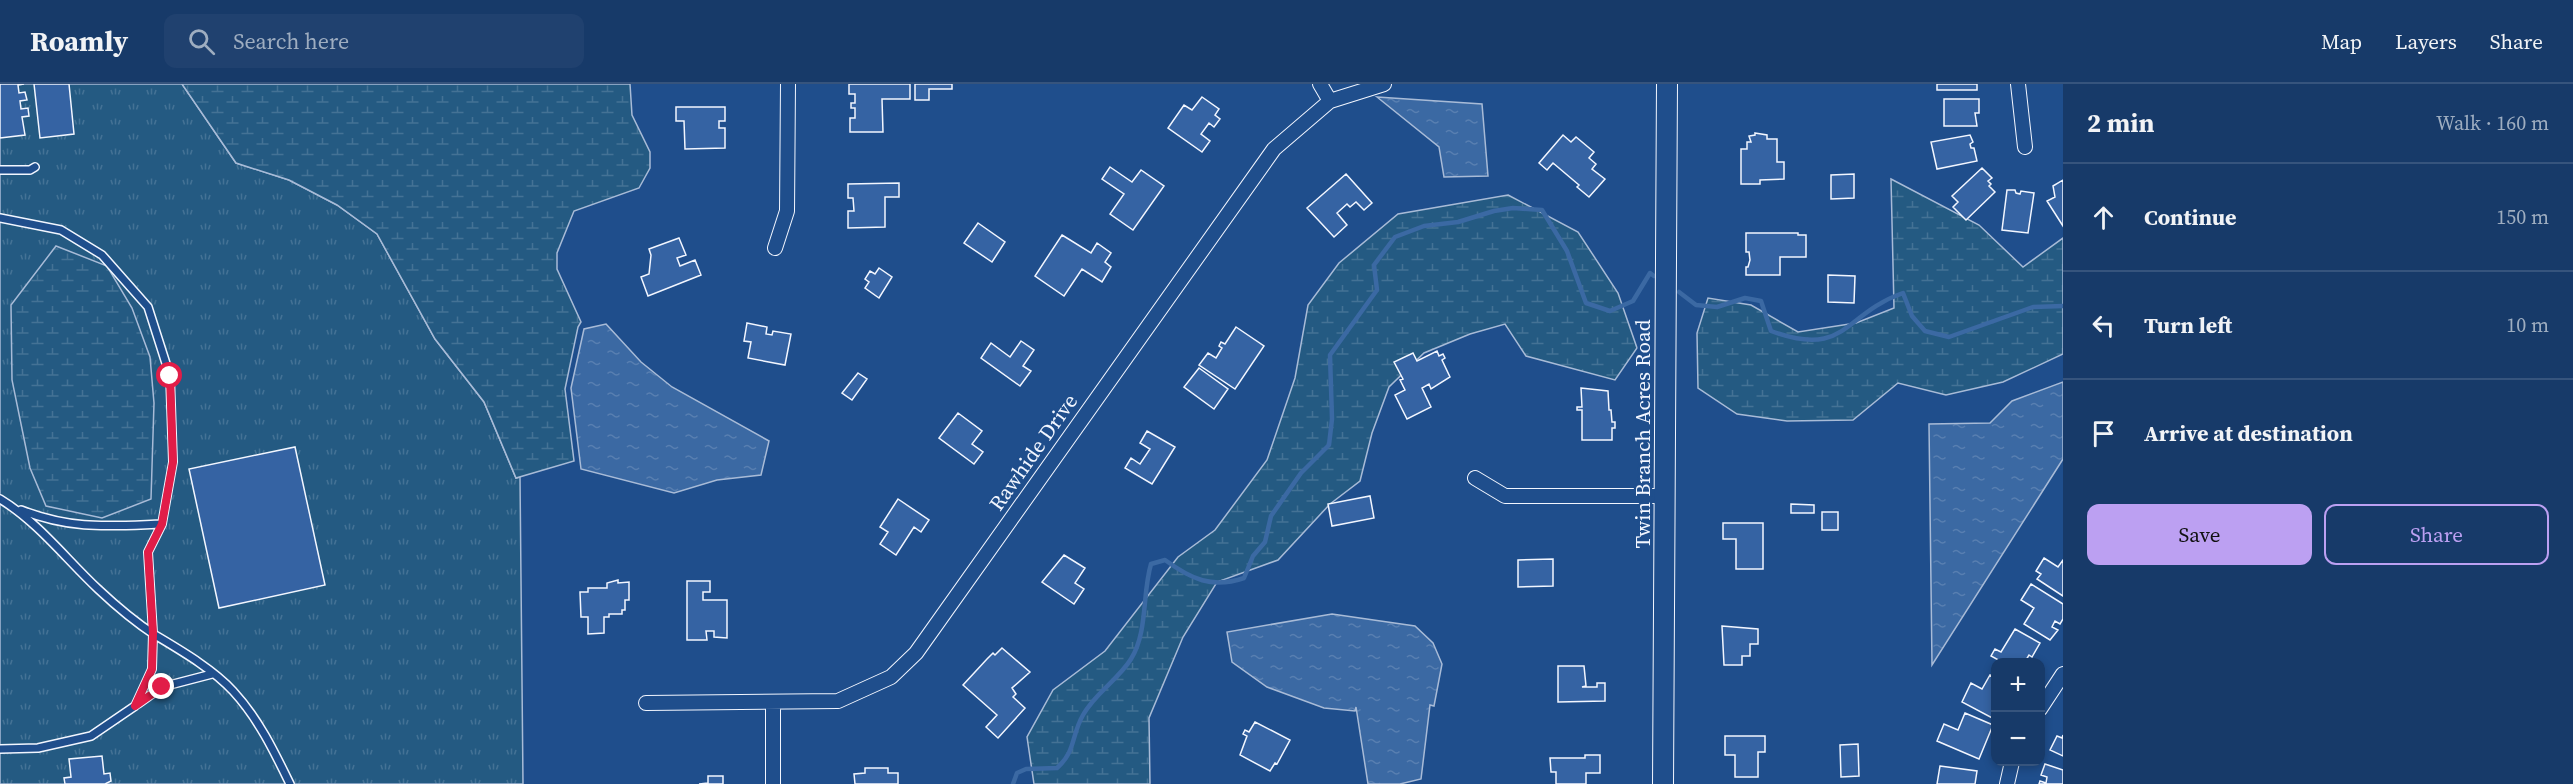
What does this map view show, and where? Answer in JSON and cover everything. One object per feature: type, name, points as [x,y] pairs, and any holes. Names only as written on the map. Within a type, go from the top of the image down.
[{"type":"street","points":[[775,248],[787,211],[788,84]]},
{"type":"street","points":[[1320,84],[1330,101]]},
{"type":"street","name":"Rawhide Drive","points":[[646,703],[838,701],[891,677],[916,653],[1274,149],[1330,101],[1384,84]]},
{"type":"street","name":"Twin Branch Acres Road","points":[[1663,784],[1667,84]]},
{"type":"street","points":[[2018,84],[2025,147]]},
{"type":"street","points":[[1475,478],[1505,496],[1665,496]]},
{"type":"street","points":[[2045,701],[2063,674]]},
{"type":"street","points":[[773,703],[773,784]]},
{"type":"street","points":[[2007,784],[2011,766]]},
{"type":"lane","points":[[0,170],[30,170],[35,167]]},
{"type":"lane","points":[[0,218],[61,230],[102,255],[148,307],[170,376],[173,462],[162,524],[148,552],[153,633],[152,669],[135,706]]},
{"type":"lane","points":[[0,499],[50,522],[94,527],[162,524]]},
{"type":"lane","points":[[16,508],[99,590],[153,633],[179,648],[232,690],[267,736],[290,784]]},
{"type":"lane","points":[[0,749],[38,748],[91,736],[162,687],[212,674]]},
{"type":"green space","points":[[0,84],[182,84],[236,163],[289,180],[337,205],[377,234],[435,339],[484,402],[516,478],[520,477],[523,784],[0,784]]},
{"type":"green space","points":[[182,84],[630,84],[632,115],[650,152],[650,168],[639,188],[574,211],[557,253],[557,269],[581,322],[565,389],[574,461],[516,478],[484,402],[435,339],[377,234],[337,205],[289,180],[236,163]]},
{"type":"green space","points":[[1891,179],[1979,225],[2023,267],[2063,238],[2063,354],[2003,382],[1946,395],[1898,383],[1853,420],[1787,421],[1737,414],[1698,388],[1697,333],[1708,298],[1751,305],[1798,332],[1856,323],[1894,308]]},
{"type":"green space","points":[[1508,195],[1578,232],[1618,293],[1637,348],[1615,380],[1526,356],[1505,324],[1470,334],[1424,353],[1389,387],[1372,433],[1360,481],[1330,504],[1278,560],[1217,582],[1183,637],[1149,718],[1150,784],[1034,784],[1027,737],[1053,690],[1105,651],[1178,557],[1215,530],[1267,460],[1295,378],[1308,305],[1339,263],[1398,214]]},
{"type":"green space","points":[[56,246],[107,266],[132,308],[150,357],[154,403],[151,499],[102,518],[46,506],[30,468],[12,380],[11,305]]},
{"type":"water","points":[[1377,97],[1482,104],[1488,176],[1444,177],[1439,147]]},
{"type":"water","points":[[606,324],[641,362],[672,387],[769,441],[761,475],[717,480],[674,493],[581,469],[571,388],[584,329]]},
{"type":"water","points":[[2063,382],[2063,459],[1932,665],[1929,424],[1990,423],[2012,401]]},
{"type":"water","points":[[1332,614],[1415,626],[1433,643],[1442,664],[1434,706],[1430,705],[1421,779],[1400,784],[1368,784],[1356,707],[1355,711],[1324,708],[1267,687],[1232,662],[1227,632]]},
{"type":"building","points":[[0,84],[24,84],[18,85],[19,93],[25,92],[27,100],[20,101],[21,109],[28,108],[29,116],[22,117],[25,135],[0,138]]},
{"type":"building","points":[[34,84],[69,84],[74,134],[40,138]]},
{"type":"building","points":[[849,84],[910,84],[910,99],[882,99],[883,132],[850,132],[850,118],[855,118],[855,108],[851,108],[851,103],[855,103],[855,94],[849,94]]},
{"type":"building","points":[[915,84],[952,84],[952,89],[929,89],[929,100],[915,100]]},
{"type":"building","points":[[1937,84],[1977,84],[1977,90],[1937,90]]},
{"type":"building","points":[[1202,97],[1219,109],[1215,115],[1220,119],[1214,127],[1209,123],[1201,134],[1210,141],[1202,152],[1168,128],[1184,105],[1192,110]]},
{"type":"building","points":[[1944,99],[1979,99],[1979,113],[1975,113],[1977,126],[1944,126]]},
{"type":"building","points":[[676,107],[725,107],[725,121],[719,121],[719,128],[725,128],[725,148],[685,149],[684,121],[676,121]]},
{"type":"building","points":[[1755,133],[1767,135],[1767,139],[1777,139],[1777,162],[1784,162],[1784,179],[1760,180],[1760,184],[1741,184],[1741,149],[1747,149],[1747,142],[1751,142],[1749,136]]},
{"type":"building","points":[[1563,135],[1571,142],[1576,137],[1594,152],[1589,158],[1596,164],[1592,169],[1605,179],[1589,197],[1577,187],[1579,185],[1553,163],[1547,170],[1539,163]]},
{"type":"building","points":[[1970,135],[1973,142],[1970,144],[1971,148],[1974,148],[1977,161],[1937,169],[1931,142]]},
{"type":"building","points":[[1110,167],[1132,182],[1141,170],[1164,186],[1133,230],[1110,214],[1124,194],[1102,179]]},
{"type":"building","points":[[1982,168],[1992,178],[1988,181],[1991,184],[1989,186],[1995,192],[1966,220],[1953,207],[1958,202],[1952,196]]},
{"type":"building","points":[[1346,174],[1372,203],[1364,210],[1356,202],[1350,207],[1347,204],[1337,213],[1347,225],[1334,237],[1307,208]]},
{"type":"building","points":[[1854,174],[1854,198],[1831,199],[1831,175]]},
{"type":"building","points":[[2063,180],[2063,226],[2047,201],[2055,197],[2053,186]]},
{"type":"building","points":[[899,183],[899,197],[885,197],[885,227],[848,228],[848,211],[854,211],[853,198],[848,198],[848,184]]},
{"type":"building","points":[[2007,190],[2015,190],[2020,194],[2021,191],[2034,193],[2028,233],[2002,230]]},
{"type":"building","points":[[978,223],[1005,242],[992,262],[964,243]]},
{"type":"building","points":[[1746,233],[1806,235],[1806,257],[1780,257],[1780,275],[1746,275],[1746,267],[1750,260],[1749,252],[1746,252]]},
{"type":"building","points":[[1062,235],[1091,253],[1097,243],[1111,253],[1105,262],[1111,267],[1102,282],[1082,269],[1064,296],[1035,276]]},
{"type":"building","points":[[679,238],[686,255],[677,258],[680,266],[695,260],[701,275],[648,296],[641,277],[649,274],[651,255],[649,249]]},
{"type":"building","points":[[879,268],[892,277],[879,298],[865,288],[869,282],[865,279],[870,271],[875,274]]},
{"type":"building","points":[[1828,275],[1855,276],[1854,303],[1828,302]]},
{"type":"building","points":[[747,323],[767,327],[766,334],[772,335],[773,331],[791,334],[785,365],[748,358],[751,342],[744,341]]},
{"type":"building","points":[[1236,327],[1264,346],[1235,389],[1199,365],[1208,353],[1216,358],[1222,348],[1219,346],[1221,342],[1225,344]]},
{"type":"building","points":[[1021,341],[1034,350],[1023,366],[1031,371],[1020,386],[981,358],[991,343],[1010,357]]},
{"type":"building","points":[[1437,351],[1439,356],[1443,354],[1445,358],[1442,360],[1450,377],[1431,389],[1429,384],[1422,388],[1431,407],[1407,419],[1395,395],[1405,390],[1400,380],[1403,379],[1394,362],[1413,353],[1417,361]]},
{"type":"building","points":[[1199,368],[1228,389],[1214,409],[1184,387]]},
{"type":"building","points":[[858,373],[867,379],[852,400],[842,393]]},
{"type":"building","points":[[1581,388],[1608,391],[1609,410],[1611,410],[1612,422],[1615,422],[1615,428],[1612,428],[1612,440],[1582,440],[1582,410],[1577,410],[1577,407],[1582,407]]},
{"type":"building","points":[[958,413],[982,431],[972,444],[983,452],[974,464],[939,438]]},
{"type":"building","points":[[1147,431],[1175,447],[1152,484],[1125,468],[1131,458],[1140,464],[1150,449],[1140,443]]},
{"type":"building","points":[[295,447],[325,585],[219,608],[189,469]]},
{"type":"building","points":[[1370,496],[1374,518],[1332,526],[1328,504]]},
{"type":"building","points":[[898,499],[929,520],[921,532],[914,527],[896,555],[880,544],[888,532],[880,527]]},
{"type":"building","points":[[1791,504],[1814,505],[1814,513],[1791,513]]},
{"type":"building","points":[[1822,512],[1838,512],[1838,530],[1822,530]]},
{"type":"building","points":[[1723,523],[1763,523],[1763,569],[1736,569],[1736,539],[1723,539]]},
{"type":"building","points":[[1064,555],[1085,568],[1075,583],[1084,589],[1074,604],[1042,582]]},
{"type":"building","points":[[2044,558],[2058,567],[2063,560],[2063,596],[2037,579],[2041,574],[2036,571]]},
{"type":"building","points":[[1553,559],[1553,586],[1518,587],[1518,560]]},
{"type":"building","points":[[618,580],[618,583],[629,582],[629,600],[625,600],[625,610],[622,610],[622,614],[609,614],[609,617],[604,617],[604,633],[588,634],[588,617],[581,617],[580,592],[588,592],[588,588],[607,588],[607,583]]},
{"type":"building","points":[[687,581],[710,581],[710,592],[703,592],[703,600],[727,600],[727,638],[714,637],[714,631],[706,631],[707,640],[687,640]]},
{"type":"building","points":[[2031,584],[2063,604],[2063,619],[2060,624],[2055,621],[2052,627],[2058,630],[2050,640],[2024,624],[2034,608],[2021,600]]},
{"type":"building","points":[[1722,626],[1758,629],[1758,644],[1750,644],[1750,656],[1742,656],[1742,665],[1724,665]]},
{"type":"building","points":[[2015,629],[2040,643],[2032,657],[2029,655],[2027,658],[1991,656],[1995,649],[2001,652]]},
{"type":"building","points":[[1002,648],[1030,672],[1012,688],[1016,694],[1013,697],[1025,708],[998,738],[986,727],[997,715],[963,685],[993,653],[995,655]]},
{"type":"building","points":[[1558,666],[1584,666],[1586,686],[1582,687],[1597,687],[1597,683],[1605,683],[1605,701],[1558,702]]},
{"type":"building","points":[[1991,676],[1991,717],[1962,702],[1971,683],[1982,689]]},
{"type":"building","points":[[1965,713],[1991,724],[1991,730],[1979,759],[1937,741],[1944,724],[1958,730]]},
{"type":"building","points":[[1255,722],[1290,740],[1277,764],[1275,763],[1270,771],[1240,755],[1247,736],[1243,734],[1245,730],[1249,732]]},
{"type":"building","points":[[2063,735],[2063,756],[2050,750],[2057,736],[2062,738]]},
{"type":"building","points":[[1725,736],[1765,736],[1765,752],[1758,752],[1758,777],[1735,777],[1735,755],[1725,755]]},
{"type":"building","points":[[1858,744],[1859,776],[1841,777],[1840,745]]},
{"type":"building","points":[[1585,755],[1600,755],[1600,773],[1586,773],[1586,784],[1556,784],[1556,772],[1551,772],[1550,758],[1585,758]]},
{"type":"building","points":[[102,756],[104,774],[110,773],[111,781],[105,784],[65,784],[64,778],[71,777],[69,759]]},
{"type":"building","points":[[2045,764],[2063,770],[2063,784],[2039,784],[2040,781],[2046,783],[2047,777],[2041,775]]},
{"type":"building","points":[[1940,766],[1977,771],[1975,784],[1937,784]]},
{"type":"building","points":[[865,768],[888,768],[888,773],[898,773],[898,784],[855,784],[854,774],[865,773]]},
{"type":"building","points":[[708,776],[723,776],[723,784],[699,784],[708,783]]},
{"type":"waterway","points":[[1013,784],[1017,773],[1026,769],[1057,768],[1063,762],[1088,707],[1120,674],[1131,659],[1140,637],[1151,564],[1165,560],[1193,577],[1212,582],[1222,583],[1244,578],[1253,556],[1265,542],[1271,516],[1301,473],[1329,445],[1332,419],[1330,355],[1377,290],[1374,265],[1395,237],[1424,226],[1458,222],[1494,211],[1513,208],[1542,210],[1567,251],[1586,303],[1610,311],[1633,301],[1650,273],[1654,276]]},
{"type":"waterway","points":[[1679,292],[1696,305],[1717,307],[1745,298],[1761,301],[1771,331],[1796,338],[1815,340],[1830,337],[1883,302],[1903,293],[1912,316],[1925,331],[1949,337],[2033,307],[2063,306]]},
{"type":"route","points":[[162,687],[135,706],[152,669],[153,633],[148,552],[162,524],[173,462],[170,376]]}]
